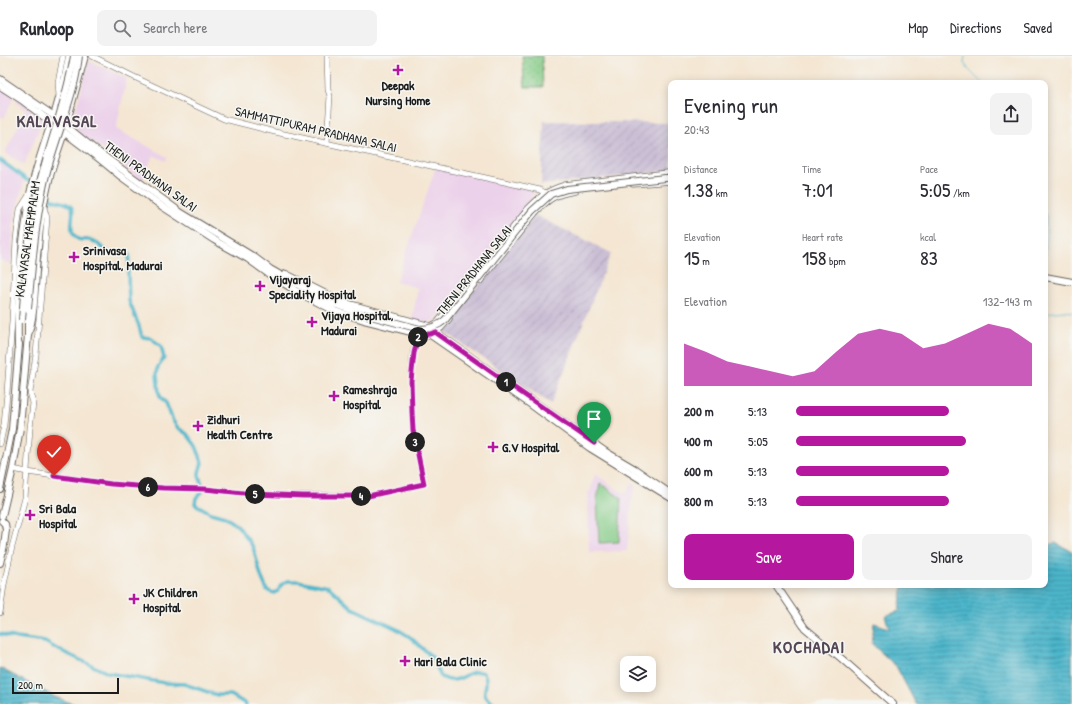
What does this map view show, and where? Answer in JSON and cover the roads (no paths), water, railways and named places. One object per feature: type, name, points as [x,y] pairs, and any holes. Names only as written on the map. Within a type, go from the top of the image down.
[{"type":"main road","points":[[0,563],[6,530],[5,524],[1,519],[13,469],[20,428],[28,335],[34,309],[38,247],[49,181],[64,133],[54,116],[65,78],[69,56]]},
{"type":"main road","name":"KALAVASAL MAEMPALAM","points":[[18,347],[33,211],[45,162],[67,91],[74,56]]},
{"type":"main road","name":"KALAVASAL MAEMPALAM","points":[[28,335],[28,309],[39,213],[46,179],[75,80],[79,56]]},
{"type":"main road","points":[[0,489],[12,429],[18,347],[18,306],[23,241],[31,192],[49,122],[66,126],[86,56]]},
{"type":"main road","name":"THENI PRADHANA SALAI","points":[[0,79],[45,109],[97,151],[180,212],[252,259],[273,277],[335,311],[419,334],[432,333],[441,328],[543,204],[550,199],[562,193],[580,190],[668,180]]},
{"type":"main road","name":"THENI PRADHANA SALAI","points":[[0,86],[23,101],[163,207],[214,240],[252,259],[330,303],[420,329],[435,327],[444,320],[532,211],[551,194],[567,189],[665,178],[668,179]]},
{"type":"main road","points":[[75,92],[77,99],[70,122],[75,132]]},
{"type":"main road","points":[[45,109],[52,108],[58,102]]},
{"type":"main road","points":[[59,146],[72,139]]},
{"type":"main road","name":"THENI PRADHANA SALAI","points":[[252,259],[263,260],[307,285],[342,302],[429,326],[438,322],[528,209],[545,193],[554,188],[565,185],[668,173]]},
{"type":"main road","points":[[545,193],[550,199]]},
{"type":"main road","points":[[1048,278],[1072,282]]},
{"type":"main road","points":[[429,326],[432,333],[590,448],[668,496]]},
{"type":"main road","points":[[432,333],[490,371],[606,452],[635,469],[668,492]]},
{"type":"main road","points":[[778,588],[805,628],[893,704]]},
{"type":"street","points":[[58,102],[58,83],[63,56]]},
{"type":"street","name":"SAMMATTIPURAM PRADHANA SALAI","points":[[92,56],[224,119],[275,132],[540,190],[545,193]]},
{"type":"street","points":[[327,56],[328,90],[330,96],[327,143]]},
{"type":"street","points":[[0,444],[4,425],[7,393],[16,240],[20,209],[31,192]]},
{"type":"street","points":[[0,613],[12,547],[25,498],[33,403],[30,392],[36,355],[46,218],[44,208]]},
{"type":"street","points":[[13,469],[130,486],[203,489],[253,494],[303,496],[368,496],[424,484],[413,430],[412,412],[411,374],[419,334]]},
{"type":"water","points":[[1055,543],[1072,551],[1072,702],[1061,704],[916,704],[896,666],[872,644],[874,623],[889,628],[885,616],[899,611],[903,588],[1048,588],[1048,545]]},
{"type":"water","points":[[0,668],[55,697],[74,704],[0,704]]},
{"type":"waterway","points":[[965,56],[964,62],[968,69],[979,80]]},
{"type":"waterway","points":[[0,160],[27,180],[34,183]]},
{"type":"waterway","points":[[48,190],[51,199],[65,203],[72,208],[72,231],[78,239],[93,241],[111,253],[122,253],[129,255],[129,301],[142,337],[151,338],[161,346],[164,358],[158,367],[157,375],[159,393],[161,398],[166,403],[173,421],[178,428],[187,434],[196,446],[201,459],[202,463],[199,476],[203,487],[202,492],[196,498],[195,504],[211,513],[225,517],[238,526],[253,547],[261,576],[267,590],[274,593],[278,591],[281,585],[287,581],[298,581],[329,587],[352,608],[397,629],[410,637],[433,658],[441,677],[448,680],[455,680],[474,672],[484,673],[486,678],[486,696],[495,704]]},
{"type":"waterway","points":[[1048,313],[1065,311],[1072,312]]},
{"type":"waterway","points":[[0,634],[45,642],[108,673],[165,683],[184,684],[217,695],[231,695],[246,704]]},
{"type":"place","name":"Deepak Nursing Home","points":[[398,70]]},
{"type":"place","name":"Srinivasa Hospital, Madurai","points":[[74,257]]},
{"type":"place","name":"Vijayaraj Speciality Hospital","points":[[260,286]]},
{"type":"place","name":"Vijaya Hospital, Madurai","points":[[312,322]]},
{"type":"place","name":"Rameshraja Hospital","points":[[334,396]]},
{"type":"place","name":"Zidhuri Health Centre","points":[[198,426]]},
{"type":"place","name":"G.V Hospital","points":[[493,447]]},
{"type":"place","name":"Sri Bala Hospital","points":[[30,515]]},
{"type":"place","name":"JK Children Hospital","points":[[134,599]]},
{"type":"place","name":"Hari Bala Clinic","points":[[405,661]]},
{"type":"district","name":"KALAVASAL","points":[[57,121]]},
{"type":"district","name":"KOCHADAI","points":[[809,647]]}]
